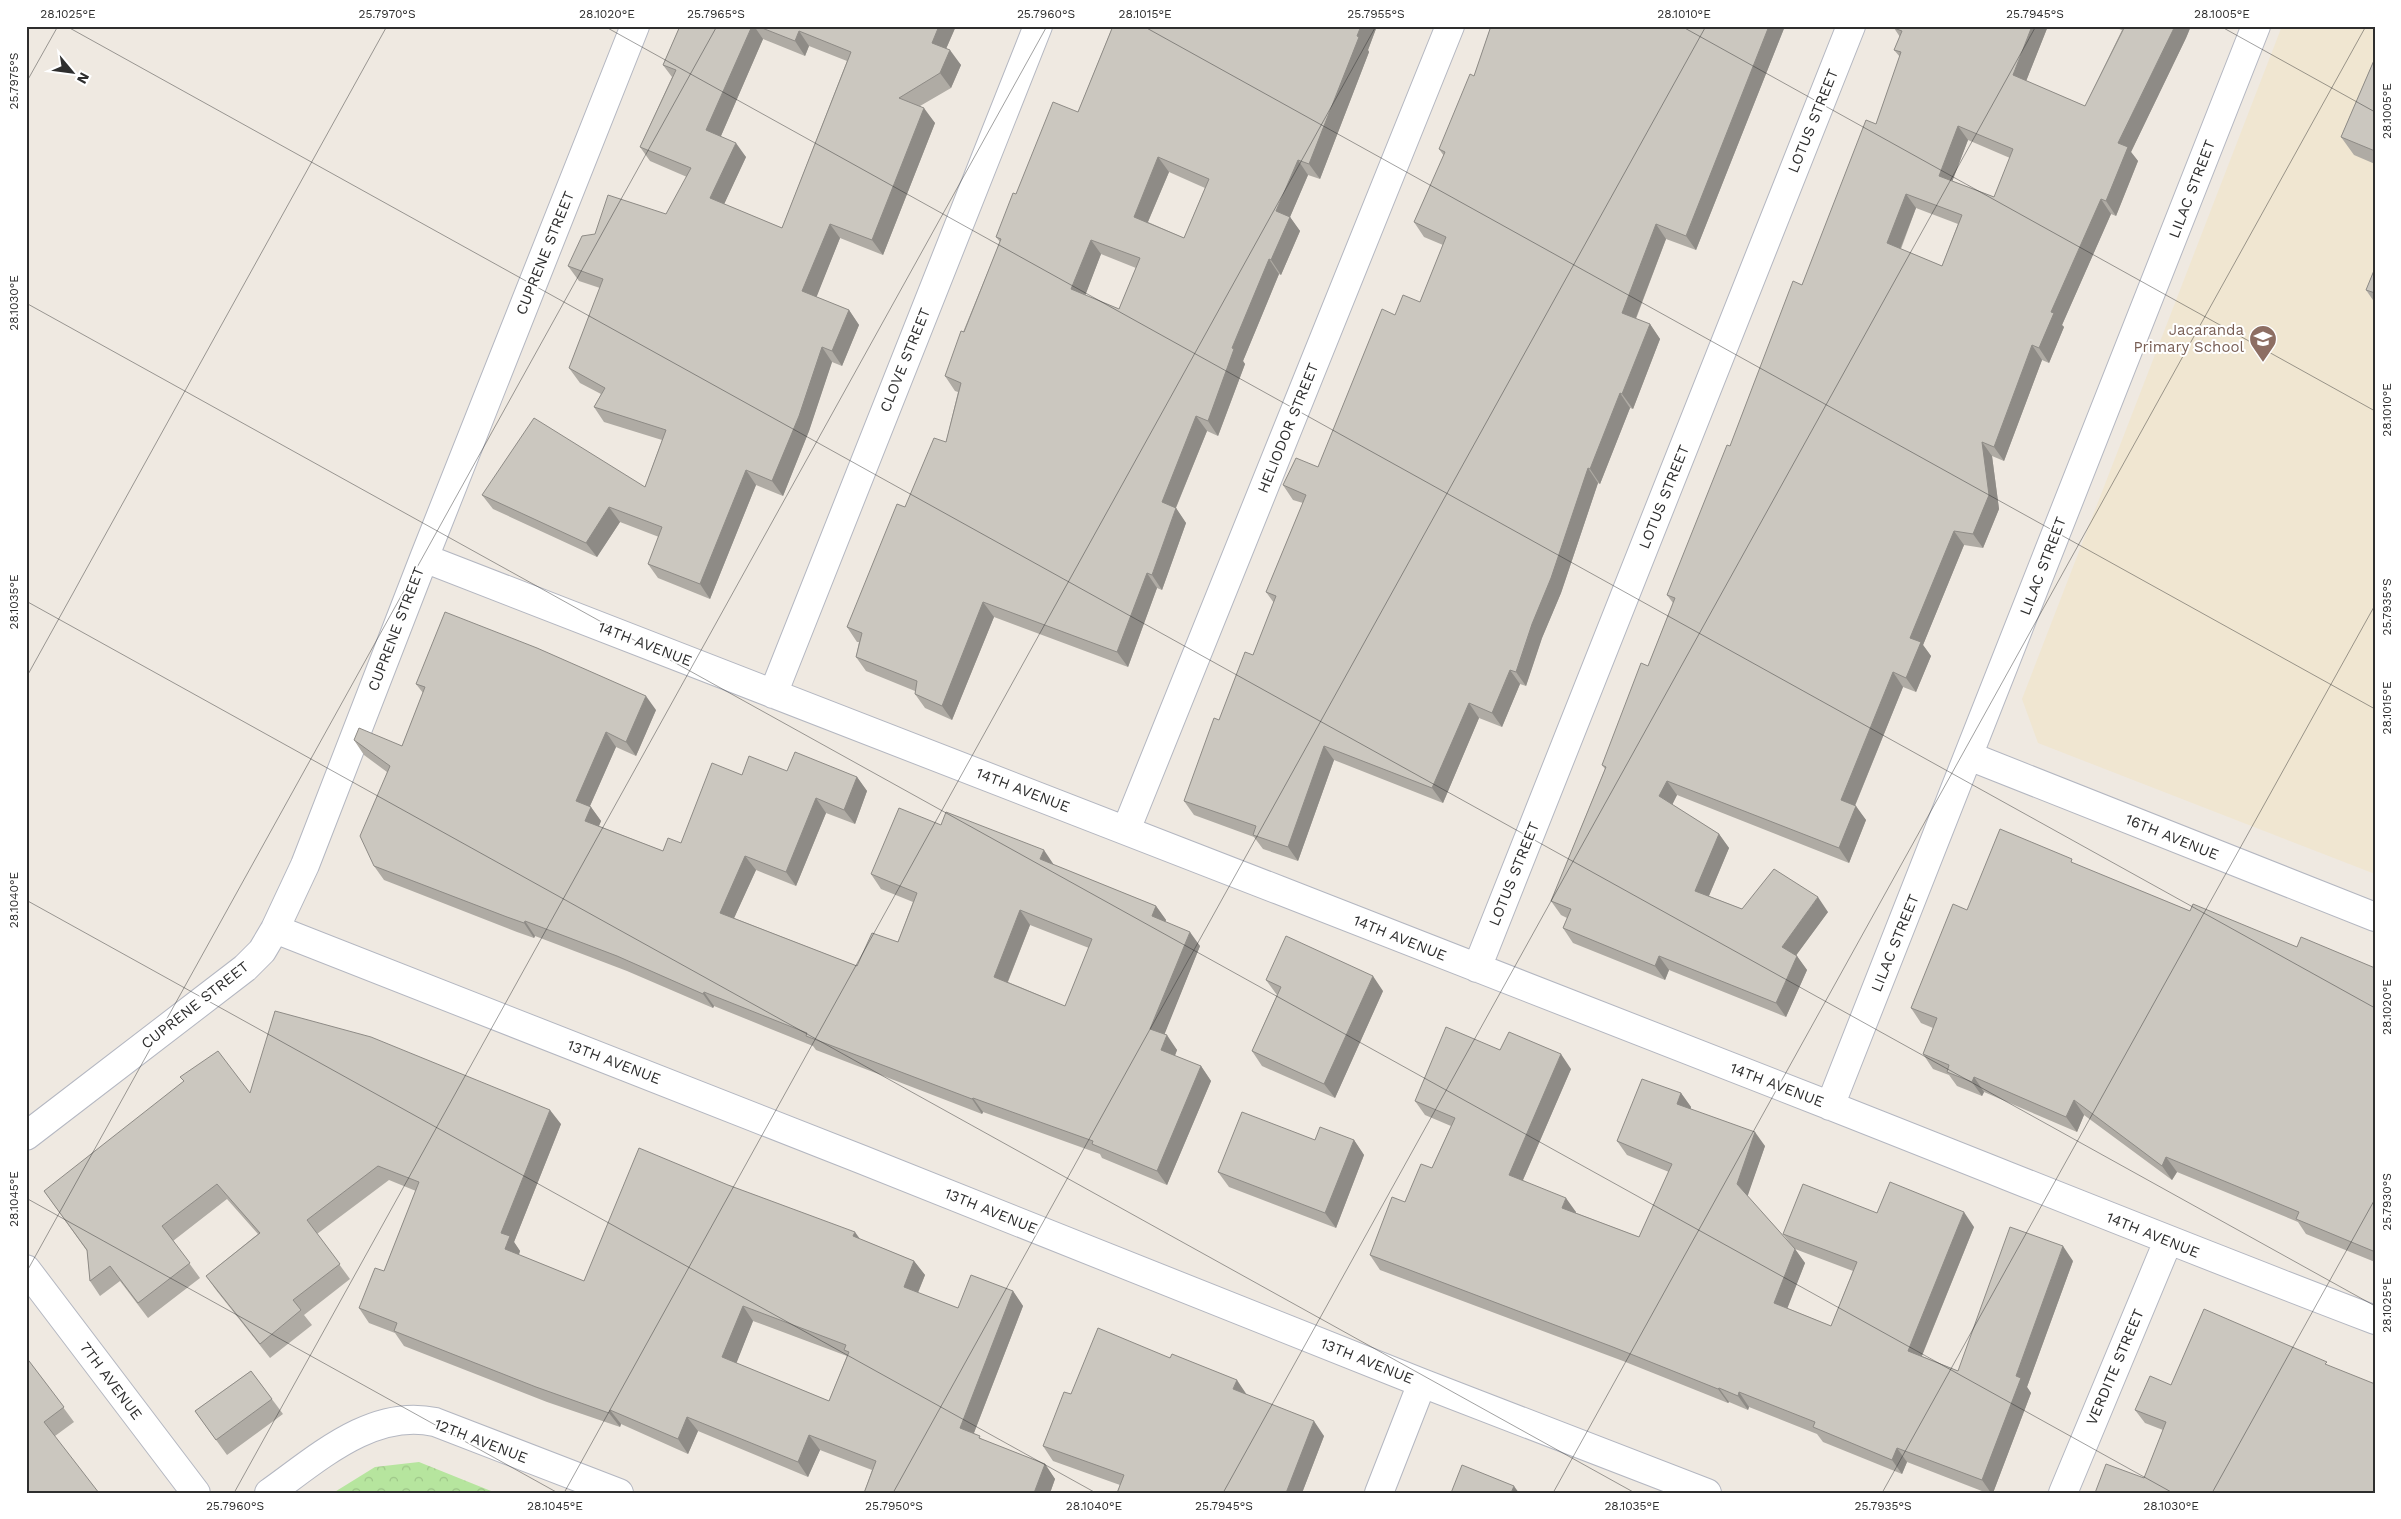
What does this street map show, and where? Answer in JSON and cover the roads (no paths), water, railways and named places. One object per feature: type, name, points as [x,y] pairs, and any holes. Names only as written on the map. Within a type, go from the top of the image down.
[{"type":"street","name":"CUPRENE STREET","points":[[26,1136],[245,968],[262,951],[275,929],[305,865],[634,26]]},
{"type":"street","name":"CLOVE STREET","points":[[773,694],[1038,26]]},
{"type":"street","name":"HELIODOR STREET","points":[[1126,830],[1450,26]]},
{"type":"street","name":"LOTUS STREET","points":[[1477,968],[1851,26]]},
{"type":"street","name":"LILAC STREET","points":[[1830,1106],[2256,26]]},
{"type":"street","name":"14TH AVENUE","points":[[424,558],[1126,830],[1830,1106],[2168,1241],[2375,1320]]},
{"type":"street","name":"16TH AVENUE","points":[[1969,756],[2375,917]]},
{"type":"street","name":"13TH AVENUE","points":[[275,929],[863,1160],[1422,1383],[1707,1493]]},
{"type":"street","name":"VERDITE STREET","points":[[2063,1493],[2168,1241]]},
{"type":"street","name":"7TH AVENUE","points":[[26,1269],[196,1493]]},
{"type":"street","points":[[1379,1493],[1422,1383]]},
{"type":"street","name":"12TH AVENUE","points":[[269,1493],[337,1445],[381,1423],[408,1418],[435,1422],[619,1493]]},
{"type":"place","name":"Jacaranda Primary School","points":[[2263,363]]}]
